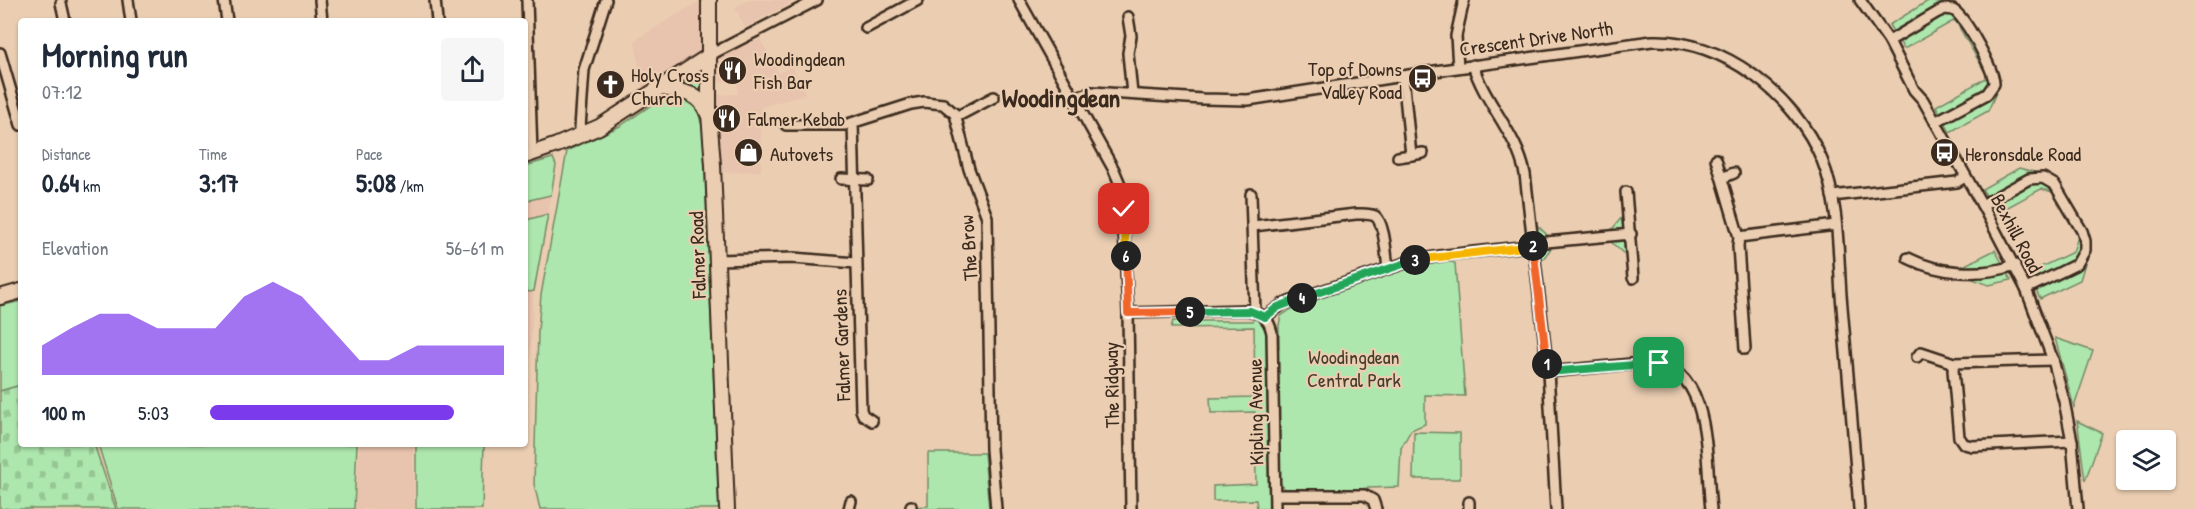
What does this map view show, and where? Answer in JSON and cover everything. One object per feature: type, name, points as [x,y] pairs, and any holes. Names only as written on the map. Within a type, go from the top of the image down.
[{"type":"main road","name":"Falmer Road","points":[[709,0],[709,114],[727,509]]},
{"type":"main road","points":[[529,155],[583,135],[621,114],[710,55]]},
{"type":"main road","points":[[661,88],[693,95],[704,104],[709,114]]},
{"type":"main road","points":[[0,297],[18,292]]},
{"type":"street","points":[[128,0],[131,18]]},
{"type":"street","points":[[224,0],[227,18]]},
{"type":"street","points":[[320,0],[322,18]]},
{"type":"street","points":[[435,0],[437,18]]},
{"type":"street","points":[[527,0],[527,18]]},
{"type":"street","points":[[583,135],[580,128],[584,70],[606,0]]},
{"type":"street","points":[[710,55],[817,0]]},
{"type":"street","points":[[893,0],[898,10]]},
{"type":"street","points":[[866,28],[918,0]]},
{"type":"street","name":"The Ridgway","points":[[1019,0],[1120,183],[1124,209],[1128,313],[1131,509]]},
{"type":"street","name":"Bexhill Road","points":[[1860,0],[1889,41],[1914,90],[1923,100],[1983,205],[2026,289],[2053,360],[2064,400],[2072,441],[2078,509]]},
{"type":"street","points":[[61,3],[64,18]]},
{"type":"street","points":[[1458,68],[1456,36],[1460,5]]},
{"type":"street","points":[[1889,41],[1942,10],[1953,10],[1963,18],[1993,74],[1994,84],[1987,94],[1935,122]]},
{"type":"street","points":[[1126,24],[1131,36],[1128,52],[1132,94]]},
{"type":"street","name":"Crescent Drive North","points":[[1074,98],[1092,92],[1248,100],[1473,65],[1652,41],[1673,41],[1700,48],[1746,70],[1790,109],[1809,134],[1822,160],[1832,196],[1859,509]]},
{"type":"street","points":[[0,53],[18,115]]},
{"type":"street","points":[[1473,65],[1519,150],[1525,174],[1548,372],[1556,509]]},
{"type":"street","points":[[1403,76],[1411,155]]},
{"type":"street","points":[[528,78],[529,155]]},
{"type":"street","points":[[786,126],[845,125],[911,104],[930,102],[946,105],[956,117],[994,98]]},
{"type":"street","name":"The Brow","points":[[956,117],[969,169],[987,217],[991,449],[996,509]]},
{"type":"street","name":"Falmer Gardens","points":[[853,123],[861,413],[872,421]]},
{"type":"street","points":[[801,126],[801,136]]},
{"type":"street","points":[[1398,157],[1423,153]]},
{"type":"street","points":[[1716,159],[1739,237],[1745,349]]},
{"type":"street","points":[[1722,178],[1734,173]]},
{"type":"street","points":[[1832,196],[1957,182],[1965,177]]},
{"type":"street","points":[[1983,205],[2029,179],[2045,178],[2055,185],[2082,231],[2085,246],[2083,255],[2076,264],[2026,289]]},
{"type":"street","points":[[841,179],[868,180]]},
{"type":"street","points":[[1626,192],[1633,278]]},
{"type":"street","points":[[1251,194],[1255,312]]},
{"type":"street","points":[[1253,226],[1369,214],[1381,223],[1388,268]]},
{"type":"street","points":[[1739,237],[1836,225]]},
{"type":"street","points":[[1128,313],[1255,312],[1265,317],[1283,304],[1388,268],[1431,257],[1630,234]]},
{"type":"street","name":"Falmer Gardens","points":[[717,260],[793,258],[856,262]]},
{"type":"street","points":[[1912,264],[1953,272],[2000,270],[2015,266]]},
{"type":"street","name":"Kipling Avenue","points":[[1265,317],[1272,333],[1275,509]]},
{"type":"street","points":[[1919,351],[1954,363],[2053,360]]},
{"type":"street","points":[[1548,372],[1652,362],[1668,366],[1681,374],[1694,392],[1701,409],[1711,509]]},
{"type":"street","points":[[1954,363],[1958,434],[1965,444],[1972,446],[2072,441]]},
{"type":"street","points":[[1275,495],[1364,495],[1373,500],[1377,509]]},
{"type":"shaded area","points":[[701,0],[701,52],[642,89],[635,40]]},
{"type":"shaded area","points":[[748,0],[797,0],[745,27],[735,7]]},
{"type":"shaded area","points":[[760,39],[779,73],[792,66],[806,94],[761,107],[761,171],[717,173],[714,95],[738,94],[737,81],[714,82],[714,61],[732,49],[736,50]]},
{"type":"shaded area","points":[[553,158],[556,165],[534,293],[528,393],[528,165]]},
{"type":"shaded area","points":[[360,447],[413,447],[414,509],[355,509]]},
{"type":"green space","points":[[1928,1],[1952,5],[1965,15],[1998,75],[1998,88],[1988,111],[1950,132],[1936,106],[1988,77],[1955,20],[1904,49],[1889,25]]},
{"type":"green space","points":[[704,64],[706,97],[678,86],[678,83]]},
{"type":"green space","points":[[674,96],[696,108],[703,125],[719,509],[540,509],[534,484],[538,331],[541,295],[567,151],[620,126],[659,100]]},
{"type":"green space","points":[[553,158],[556,165],[551,195],[528,200],[528,165]]},
{"type":"green space","points":[[2019,168],[2049,176],[2058,182],[2087,232],[2089,250],[2080,280],[2040,299],[2028,273],[2073,252],[2078,237],[2053,192],[2041,189],[1997,213],[1982,189]]},
{"type":"green space","points":[[548,214],[534,291],[529,292],[528,291],[528,219]]},
{"type":"green space","points":[[1622,217],[1625,255],[1610,241],[1610,232]]},
{"type":"green space","points":[[1537,225],[1550,238],[1552,247],[1540,263]]},
{"type":"green space","points":[[1995,250],[2002,263],[1997,266],[1961,267]]},
{"type":"green space","name":"Woodingdean Central Park","points":[[1446,261],[1455,263],[1465,396],[1425,395],[1425,424],[1411,430],[1401,448],[1399,487],[1354,490],[1286,490],[1279,482],[1277,349],[1279,348],[1281,316],[1296,306],[1391,274],[1419,265]]},
{"type":"green space","points":[[2007,273],[2011,280],[1989,285],[1967,277],[1965,274]]},
{"type":"green space","points":[[18,302],[18,386],[0,391],[0,306]]},
{"type":"green space","points":[[1254,317],[1262,323],[1267,334],[1269,509],[1257,509],[1256,500],[1213,501],[1213,486],[1256,484],[1255,412],[1211,413],[1210,398],[1255,397],[1254,327],[1171,328],[1173,321],[1253,321]]},
{"type":"green space","points":[[2055,338],[2093,351],[2074,407]]},
{"type":"green space","points":[[18,386],[18,447],[95,447],[116,509],[0,509],[0,391]]},
{"type":"green space","points":[[2077,421],[2102,433],[2085,481],[2078,426]]},
{"type":"green space","points":[[1414,432],[1460,433],[1460,479],[1413,479]]},
{"type":"green space","points":[[99,447],[357,447],[354,509],[118,509]]},
{"type":"green space","points":[[416,447],[484,447],[482,509],[416,509]]},
{"type":"green space","points":[[928,453],[984,453],[989,509],[915,509],[914,507],[928,506]]},
{"type":"place","name":"Woodingdean Fish Bar","points":[[733,70]]},
{"type":"place","name":"Top of Downs Valley Road","points":[[1423,79]]},
{"type":"place","name":"Holy Cross Church","points":[[610,85]]},
{"type":"place","name":"Falmer Kebab","points":[[727,118]]},
{"type":"place","name":"Autovets","points":[[749,153]]},
{"type":"place","name":"Heronsdale Road","points":[[1944,153]]},
{"type":"district","name":"Woodingdean","points":[[1061,97]]},
{"type":"route","points":[[1124,209],[1128,313],[1246,310],[1265,317],[1283,304],[1411,261],[1533,245],[1548,372],[1659,363]]}]
